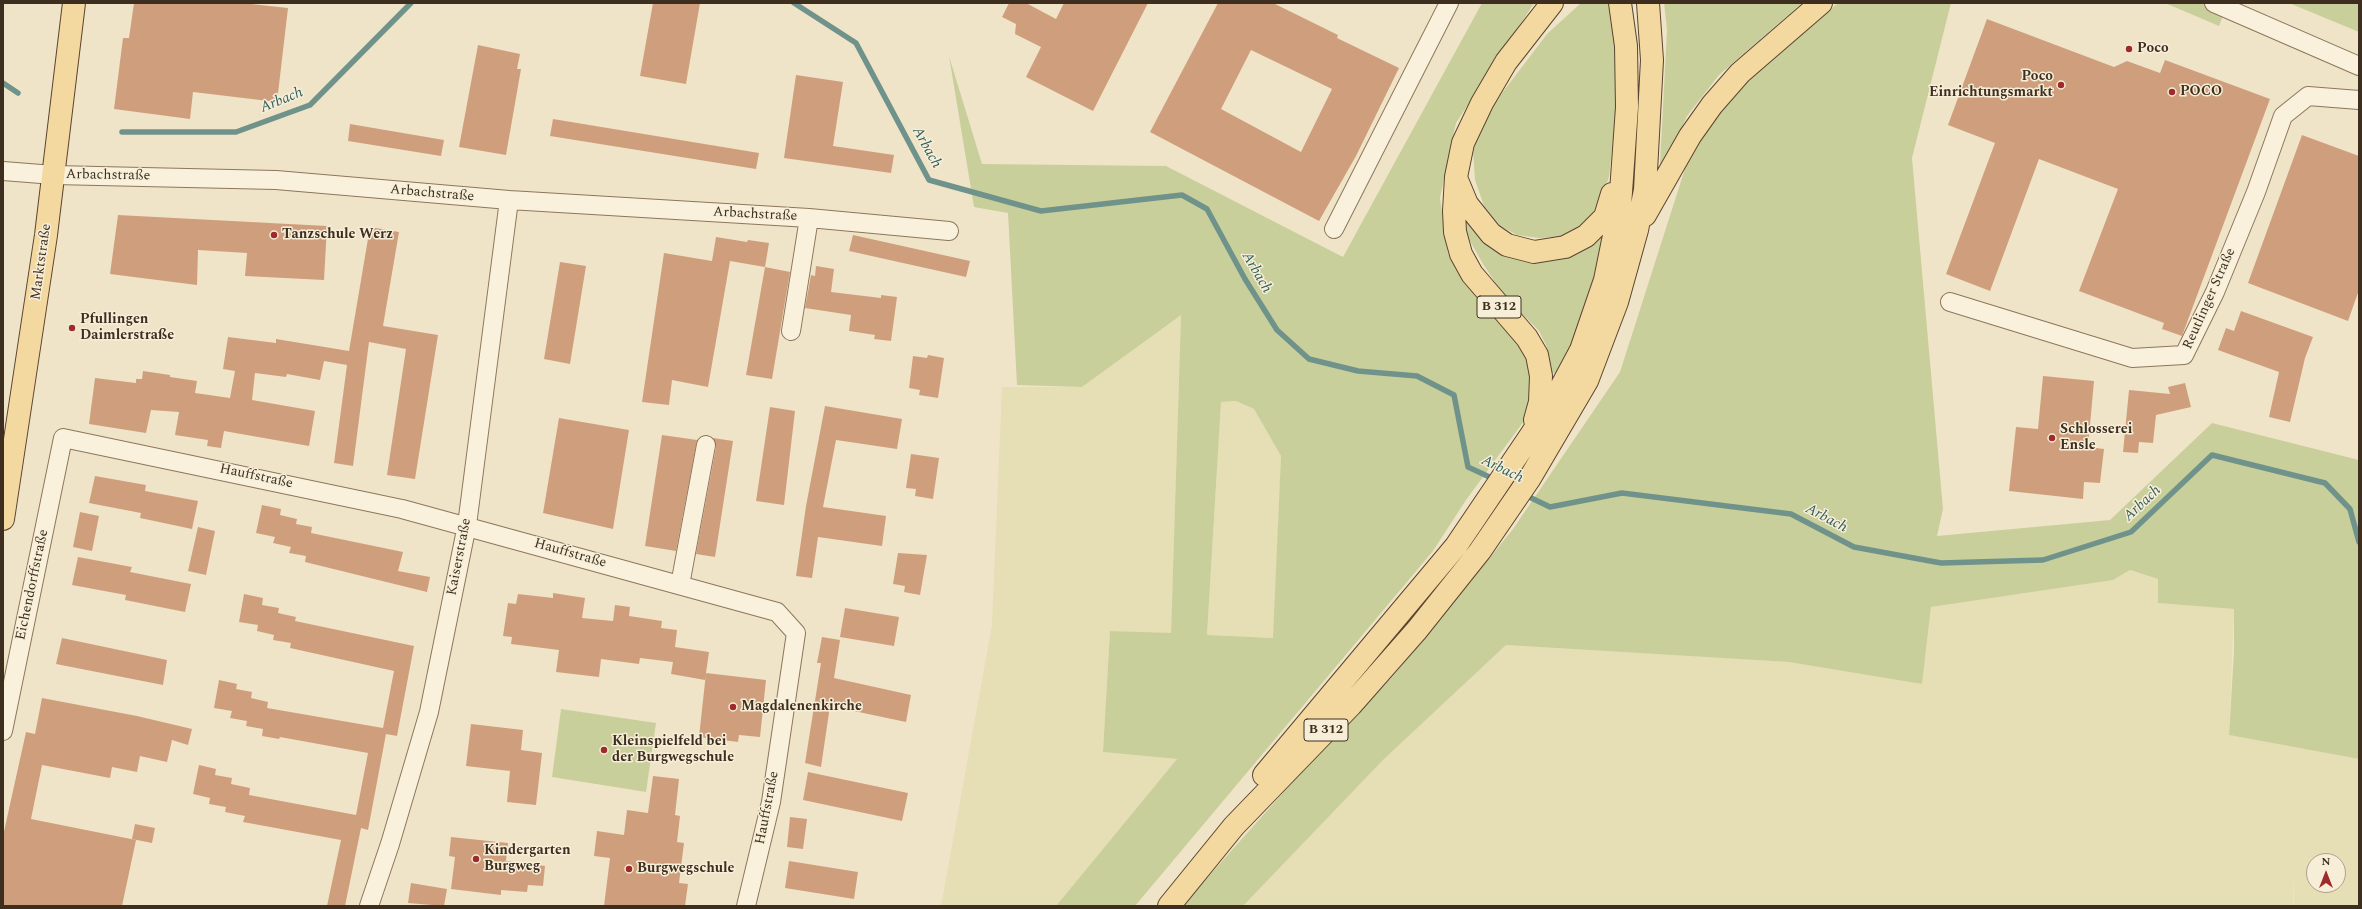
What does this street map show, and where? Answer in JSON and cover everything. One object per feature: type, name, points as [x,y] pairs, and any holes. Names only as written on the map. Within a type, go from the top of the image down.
[{"type":"main road","name":"Marktstraße","points":[[3,519],[54,175],[74,3]]},
{"type":"main road","name":"B 312","points":[[1531,435],[1540,402],[1541,376],[1537,355],[1527,338],[1472,274],[1461,254],[1455,232],[1456,177],[1463,143],[1482,104],[1506,62],[1552,3]]},
{"type":"main road","name":"B 312","points":[[1151,906],[1322,707],[1456,546],[1558,393],[1581,350],[1605,280],[1620,206],[1621,168],[1627,107],[1626,46],[1620,3]]},
{"type":"main road","name":"B 312","points":[[1169,906],[1234,826],[1376,676],[1480,552],[1571,411],[1587,381],[1604,342],[1637,230],[1645,190],[1652,60],[1648,3]]},
{"type":"main road","points":[[1637,230],[1690,136],[1712,105],[1740,73],[1821,3]]},
{"type":"main road","name":"B 312","points":[[1456,177],[1466,204],[1491,234],[1507,245],[1534,252],[1565,247],[1586,236],[1605,217],[1621,168]]},
{"type":"street","points":[[1334,228],[1449,3]]},
{"type":"street","points":[[2214,3],[2359,66]]},
{"type":"street","name":"Reutlinger Straße","points":[[1950,302],[2132,358],[2184,355],[2215,292],[2256,192],[2283,116],[2308,96],[2359,100]]},
{"type":"street","name":"Arbachstraße","points":[[3,171],[54,175],[276,180],[509,200],[809,218],[949,231]]},
{"type":"street","name":"Kaiserstraße","points":[[369,906],[390,844],[429,712],[466,525],[509,200]]},
{"type":"street","name":"Arbachstraße","points":[[791,331],[809,218]]},
{"type":"street","name":"Hauffstraße","points":[[63,438],[402,509],[466,525],[777,612],[796,633],[771,802],[746,906]]},
{"type":"street","name":"Eichendorffstraße","points":[[3,731],[63,438]]},
{"type":"street","points":[[680,585],[706,445]]},
{"type":"shaded area","points":[[1181,314],[1171,634],[1110,631],[1103,752],[1177,759],[1056,906],[941,906],[992,625],[1002,387],[1082,387]]},
{"type":"shaded area","points":[[1236,401],[1254,409],[1281,456],[1274,638],[1207,635],[1221,402]]},
{"type":"shaded area","points":[[2130,570],[2158,579],[2158,603],[2234,609],[2229,735],[2359,759],[2359,906],[2294,906],[2294,870],[2293,906],[1243,906],[1383,760],[1506,645],[1792,662],[1922,684],[1931,607],[2113,580]]},
{"type":"green space","points":[[1482,3],[1534,3],[1456,123],[1440,198],[1448,254],[1478,296],[1516,337],[1530,359],[1534,390],[1524,421],[1466,500],[1433,551],[1135,906],[1056,906],[1177,759],[1103,752],[1110,631],[1171,633],[1181,315],[1082,387],[1017,385],[1008,213],[974,207],[949,56],[982,164],[1166,166],[1343,257]],"holes":[[[1236,401],[1254,409],[1281,456],[1273,638],[1207,635],[1221,402]]]},
{"type":"green space","points":[[1581,3],[1608,3],[1615,46],[1615,122],[1609,177],[1598,209],[1582,226],[1558,237],[1539,238],[1517,235],[1500,226],[1484,206],[1475,180],[1473,151],[1485,118],[1499,97],[1547,34]]},
{"type":"green space","points":[[1664,3],[1802,3],[1719,75],[1687,116],[1665,165],[1660,164],[1667,30]]},
{"type":"green space","points":[[1838,3],[1951,3],[1912,158],[1943,509],[1937,536],[2110,520],[2212,423],[2359,460],[2359,759],[2229,735],[2234,651],[2234,609],[2158,603],[2158,579],[2130,570],[2113,580],[1931,607],[1922,684],[1789,662],[1506,645],[1383,760],[1243,906],[1182,906],[1314,758],[1394,675],[1513,529],[1620,372],[1690,153],[1733,92]]},
{"type":"green space","points":[[2165,3],[2228,3],[2219,26]]},
{"type":"green space","points":[[2289,3],[2355,3],[2359,5],[2359,32]]},
{"type":"green space","points":[[1461,213],[1505,252],[1608,231],[1586,310],[1559,374],[1552,373],[1547,347],[1539,331],[1503,294],[1483,264],[1465,232]]},
{"type":"green space","name":"Kleinspielfeld bei der Burgwegschule","points":[[561,709],[656,723],[646,792],[552,777]]},
{"type":"building","points":[[134,3],[242,3],[288,8],[277,102],[193,92],[190,119],[114,109],[123,38],[129,38]]},
{"type":"building","points":[[653,3],[700,3],[686,84],[640,76]]},
{"type":"building","points":[[1009,3],[1026,3],[1056,19],[1064,3],[1148,3],[1093,111],[1026,77],[1041,47],[1015,34],[1016,24],[1002,17]]},
{"type":"building","points":[[1218,3],[1273,3],[1338,35],[1337,38],[1399,68],[1356,156],[1319,221],[1150,132]],"holes":[[[1251,50],[1332,89],[1301,152],[1221,109]]]},
{"type":"building","points":[[1987,19],[2114,67],[2127,61],[2160,73],[2165,60],[2270,99],[2182,336],[2162,329],[2164,323],[2079,291],[2118,189],[2039,159],[1990,291],[1946,274],[1995,143],[1948,125]]},
{"type":"building","points":[[478,45],[520,54],[517,69],[521,69],[506,155],[459,147]]},
{"type":"building","points":[[796,75],[843,82],[833,146],[894,155],[891,173],[784,158]]},
{"type":"building","points":[[553,119],[759,153],[756,169],[550,136]]},
{"type":"building","points":[[350,124],[444,140],[441,156],[348,141]]},
{"type":"building","points":[[2302,135],[2359,156],[2359,290],[2348,321],[2248,283]]},
{"type":"building","points":[[118,215],[327,226],[324,280],[245,276],[247,253],[198,250],[197,285],[110,274]]},
{"type":"building","points":[[370,227],[399,232],[383,326],[438,335],[415,479],[387,475],[406,349],[369,342],[353,466],[334,463],[347,365],[324,361],[320,380],[287,374],[286,377],[255,373],[252,400],[315,411],[309,446],[224,431],[221,448],[207,446],[208,440],[175,435],[179,412],[151,410],[146,433],[89,424],[95,378],[136,383],[136,379],[142,379],[143,371],[170,375],[170,377],[197,381],[195,393],[230,398],[235,371],[223,369],[228,337],[276,343],[276,339],[349,351]]},
{"type":"building","points":[[853,235],[970,261],[966,277],[849,251]]},
{"type":"building","points":[[716,237],[747,242],[748,240],[769,243],[765,267],[730,261],[708,387],[672,380],[669,405],[642,402],[664,253],[712,261]]},
{"type":"building","points":[[560,262],[586,266],[570,364],[544,359]]},
{"type":"building","points":[[816,266],[834,269],[831,292],[881,298],[881,295],[897,297],[891,341],[874,339],[875,335],[849,331],[851,315],[805,308],[811,275],[815,276]]},
{"type":"building","points":[[765,267],[790,272],[772,379],[746,375]]},
{"type":"building","points":[[2241,311],[2313,337],[2305,358],[2290,422],[2269,417],[2279,372],[2218,350],[2226,328],[2234,331]]},
{"type":"building","points":[[928,355],[944,358],[938,398],[919,395],[920,390],[909,388],[913,356],[927,358]]},
{"type":"building","name":"Schlosserei Ensle","points":[[2043,376],[2094,381],[2088,447],[2104,449],[2100,483],[2084,482],[2083,499],[2009,491],[2016,427],[2038,429]]},
{"type":"building","points":[[2185,383],[2191,407],[2156,415],[2153,443],[2139,442],[2138,453],[2123,452],[2129,390],[2170,394],[2168,387]]},
{"type":"building","points":[[825,406],[902,419],[897,449],[836,440],[823,507],[886,516],[882,546],[818,537],[812,578],[796,576],[806,506]]},
{"type":"building","points":[[770,407],[795,411],[784,505],[756,501]]},
{"type":"building","points":[[559,418],[629,430],[613,529],[543,513]]},
{"type":"building","points":[[662,435],[697,440],[676,551],[645,546]]},
{"type":"building","points":[[713,438],[733,441],[715,557],[696,554],[716,447]]},
{"type":"building","points":[[911,454],[939,458],[933,499],[915,496],[916,489],[906,488]]},
{"type":"building","points":[[95,476],[146,485],[145,491],[198,501],[192,529],[140,518],[141,513],[89,503]]},
{"type":"building","points":[[262,505],[281,509],[280,515],[297,519],[296,524],[312,527],[311,533],[403,552],[398,571],[430,577],[427,592],[305,562],[306,556],[289,553],[291,547],[273,543],[275,537],[256,533]]},
{"type":"building","points":[[80,512],[99,516],[92,551],[73,547]]},
{"type":"building","points":[[198,527],[215,531],[206,575],[188,571]]},
{"type":"building","points":[[898,553],[927,555],[920,595],[904,592],[905,586],[893,584]]},
{"type":"building","points":[[78,557],[132,567],[130,572],[191,584],[185,612],[125,600],[126,595],[72,585]]},
{"type":"building","points":[[553,593],[585,598],[582,618],[613,621],[615,605],[630,607],[629,616],[662,621],[661,628],[677,630],[675,647],[709,652],[705,680],[671,674],[673,662],[640,658],[639,664],[601,659],[599,677],[556,672],[559,650],[511,644],[512,637],[503,636],[508,603],[516,604],[518,594],[553,598]]},
{"type":"building","points":[[244,594],[263,598],[262,605],[279,608],[278,613],[296,617],[295,621],[414,646],[397,736],[386,734],[368,830],[361,828],[345,906],[327,906],[341,840],[243,822],[245,816],[225,812],[226,807],[209,804],[210,798],[193,794],[199,765],[216,769],[215,775],[232,778],[231,784],[250,788],[249,795],[356,815],[368,753],[280,737],[279,739],[262,736],[263,729],[246,726],[247,721],[230,718],[232,711],[214,708],[219,680],[237,684],[236,689],[252,692],[251,698],[268,702],[267,708],[383,728],[394,671],[290,648],[291,643],[273,640],[274,635],[257,631],[258,625],[239,622]]},
{"type":"building","points":[[845,608],[899,617],[894,646],[840,637]]},
{"type":"building","points":[[822,637],[840,640],[834,678],[911,695],[906,722],[830,706],[821,767],[805,763],[821,663],[817,663]]},
{"type":"building","points":[[62,638],[167,660],[163,685],[56,664]]},
{"type":"building","name":"Magdalenenkirche","points":[[706,673],[766,680],[760,737],[739,735],[738,742],[699,737]]},
{"type":"building","points":[[42,698],[137,716],[192,729],[188,745],[172,740],[167,762],[140,756],[137,772],[112,767],[110,778],[42,765],[31,819],[136,840],[122,906],[3,906],[3,836],[26,732],[35,734]]},
{"type":"building","points":[[471,724],[523,730],[521,750],[542,753],[536,805],[507,802],[510,771],[466,766]]},
{"type":"building","points":[[808,772],[908,793],[902,821],[803,800]]},
{"type":"building","points":[[653,776],[679,779],[675,815],[680,816],[677,842],[684,843],[679,883],[688,884],[685,906],[604,906],[610,858],[594,856],[597,831],[624,835],[627,810],[648,813]]},
{"type":"building","points":[[790,817],[807,819],[803,849],[787,847]]},
{"type":"building","points":[[135,824],[155,828],[152,843],[132,839]]},
{"type":"building","points":[[451,837],[508,843],[506,861],[545,866],[543,886],[528,885],[527,892],[501,890],[501,895],[451,889],[455,857],[449,856]]},
{"type":"building","points":[[789,861],[858,872],[854,899],[785,888]]},
{"type":"building","points":[[411,883],[447,889],[444,906],[408,903]]},
{"type":"waterway","name":"Arbach","points":[[122,132],[236,132],[310,105],[411,3]]},
{"type":"waterway","name":"Arbach","points":[[794,3],[856,43],[929,180],[1041,211],[1182,195],[1207,209],[1245,279],[1277,330],[1309,359],[1358,371],[1417,376],[1454,395],[1468,467],[1496,480]]},
{"type":"waterway","name":"Arbach","points":[[3,83],[18,93]]},
{"type":"waterway","name":"Arbach","points":[[1525,495],[1550,507],[1622,493],[1791,514],[1854,547],[1941,563],[2043,560],[2131,532],[2212,455],[2325,483],[2350,509],[2359,542]]},
{"type":"place","name":"Poco","points":[[2129,49]]},
{"type":"place","name":"Poco Einrichtungsmarkt","points":[[2061,85]]},
{"type":"place","name":"POCO","points":[[2172,92]]},
{"type":"place","name":"Tanzschule Werz","points":[[274,235]]},
{"type":"place","name":"Pfullingen Daimlerstraße","points":[[72,328]]},
{"type":"place","name":"Schlosserei Ensle","points":[[2052,438]]},
{"type":"place","name":"Magdalenenkirche","points":[[733,707]]},
{"type":"place","name":"Kleinspielfeld bei der Burgwegschule","points":[[604,750]]},
{"type":"place","name":"Kindergarten Burgweg","points":[[476,859]]},
{"type":"place","name":"Burgwegschule","points":[[629,869]]}]
